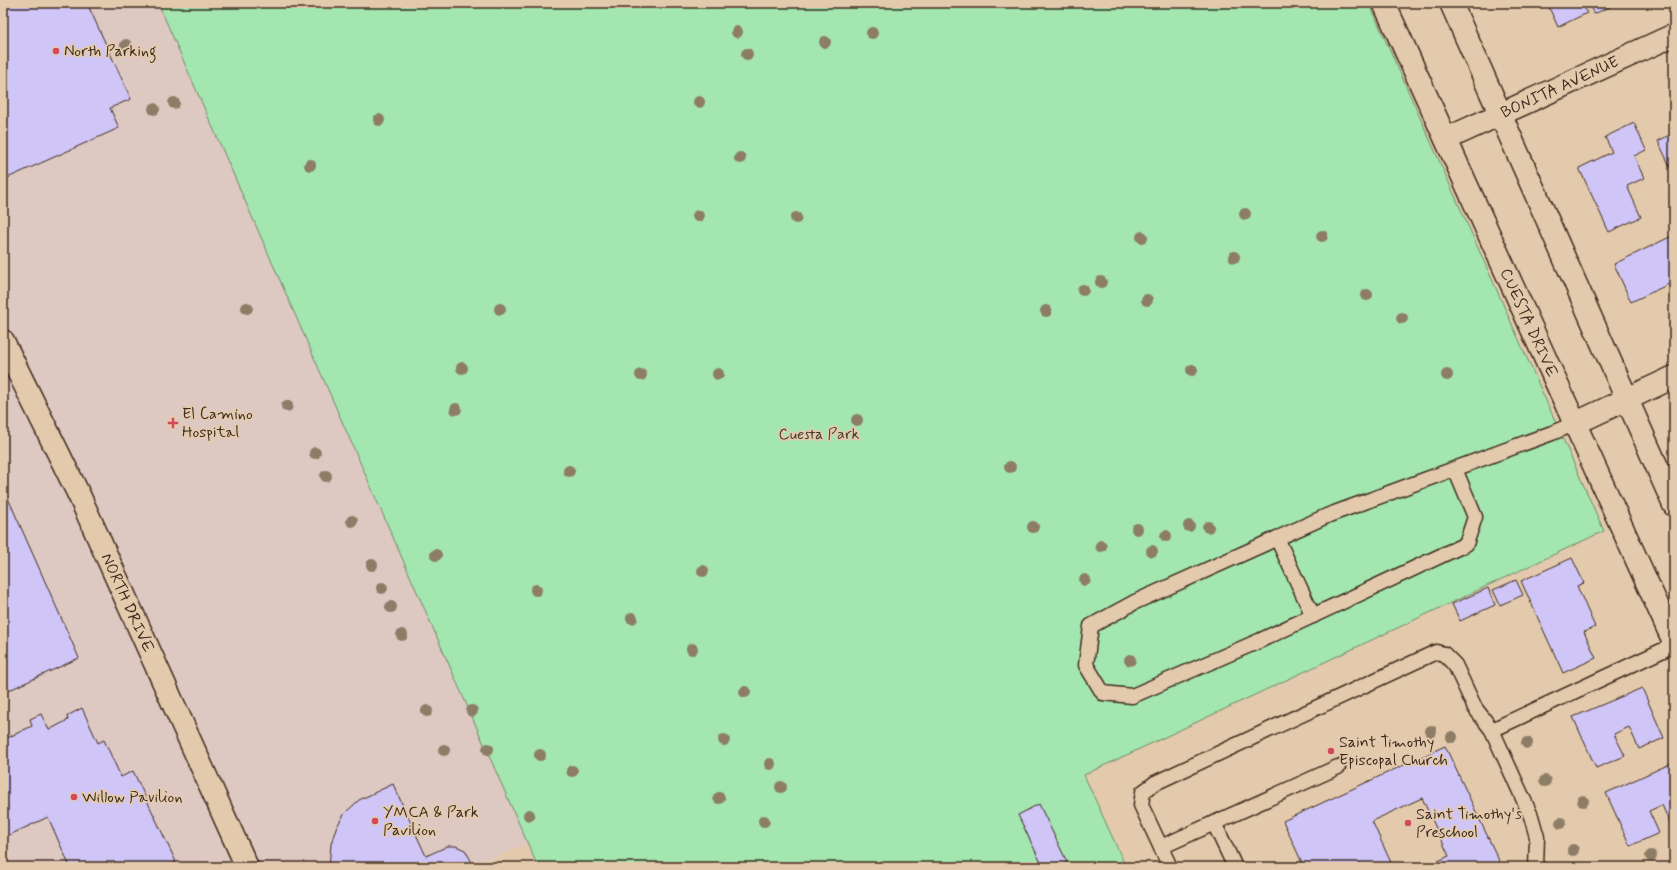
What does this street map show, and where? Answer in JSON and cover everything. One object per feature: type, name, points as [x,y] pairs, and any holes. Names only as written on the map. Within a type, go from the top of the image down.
[{"type":"main road","name":"CUESTA DRIVE","points":[[1384,3],[1550,371],[1576,423],[1674,643]]},
{"type":"main road","points":[[1451,3],[1674,505]]},
{"type":"main road","name":"BONITA AVENUE","points":[[1446,140],[1674,35]]},
{"type":"main road","name":"NORTH DRIVE","points":[[3,341],[79,495],[247,867]]},
{"type":"main road","points":[[1576,423],[1628,400],[1674,377]]},
{"type":"lane","points":[[1455,469],[1475,517],[1466,544],[1312,616],[1132,696],[1103,693],[1086,665],[1091,626],[1134,602],[1330,515],[1576,423]]},
{"type":"lane","points":[[1277,538],[1312,616]]},
{"type":"lane","points":[[1492,730],[1674,643]]},
{"type":"lane","points":[[1170,867],[1141,805],[1143,792],[1155,783],[1436,652],[1444,654],[1455,666],[1475,708],[1492,730],[1531,816],[1537,837],[1536,867]]},
{"type":"lane","points":[[1161,847],[1338,768]]},
{"type":"lane","points":[[1214,823],[1235,867]]},
{"type":"shaded area","name":"El Camino Hospital","points":[[3,3],[158,3],[528,843],[474,867],[3,867]]},
{"type":"green space","name":"Cuesta Park","points":[[158,3],[1369,3],[1604,531],[1084,775],[1126,867],[538,867]]},
{"type":"building","name":"North Parking","points":[[3,3],[87,3],[131,99],[110,108],[119,128],[3,180]]},
{"type":"building","points":[[1547,3],[1582,3],[1587,13],[1558,27]]},
{"type":"building","points":[[1588,3],[1618,3],[1594,14]]},
{"type":"building","points":[[1634,123],[1646,150],[1634,156],[1644,178],[1627,186],[1641,217],[1609,232],[1579,168],[1612,152],[1605,137]]},
{"type":"building","points":[[1674,133],[1674,175],[1658,141]]},
{"type":"building","points":[[1674,235],[1674,296],[1669,284],[1631,302],[1614,264]]},
{"type":"building","points":[[3,487],[79,658],[3,693]]},
{"type":"building","points":[[1572,558],[1584,583],[1577,586],[1595,627],[1584,632],[1596,658],[1563,673],[1521,581]]},
{"type":"building","points":[[1516,580],[1523,595],[1500,605],[1493,590]]},
{"type":"building","points":[[1488,588],[1495,605],[1460,621],[1452,604]]},
{"type":"building","points":[[1642,688],[1664,738],[1639,749],[1629,727],[1614,734],[1625,756],[1596,768],[1573,717]]},
{"type":"building","name":"Willow Pavilion","points":[[82,708],[98,743],[104,740],[121,777],[133,771],[176,862],[166,867],[70,867],[48,817],[3,838],[3,740],[32,726],[30,719],[41,714],[49,730],[68,720],[67,716]]},
{"type":"building","points":[[1445,746],[1502,867],[1425,867],[1449,856],[1422,798],[1372,821],[1393,867],[1304,867],[1283,821]]},
{"type":"building","points":[[1672,763],[1674,766],[1674,827],[1672,828],[1662,805],[1649,811],[1659,833],[1630,846],[1606,793]]},
{"type":"building","name":"YMCA & Park Pavilion","points":[[393,784],[426,856],[448,846],[456,846],[465,850],[474,866],[329,867],[331,844],[336,828],[345,813],[359,800]]},
{"type":"building","points":[[1039,804],[1067,862],[1057,867],[1043,867],[1018,815]]},
{"type":"place","name":"North Parking","points":[[56,51]]},
{"type":"place","name":"El Camino Hospital","points":[[173,423]]},
{"type":"place","name":"Saint Timothy Episcopal Church","points":[[1331,751]]},
{"type":"place","name":"Willow Pavilion","points":[[74,797]]},
{"type":"place","name":"YMCA & Park Pavilion","points":[[375,821]]},
{"type":"place","name":"Saint Timothy's Preschool","points":[[1408,823]]}]
